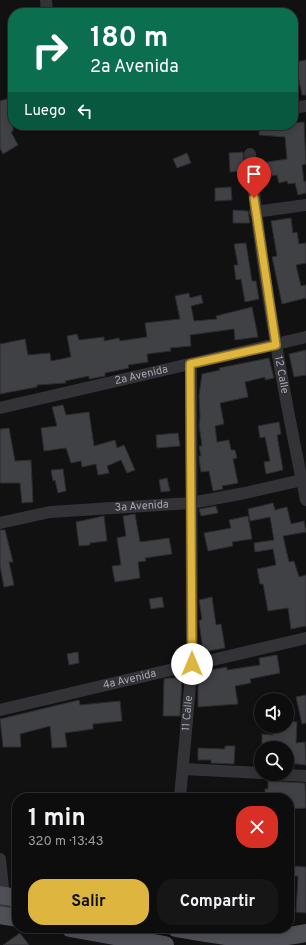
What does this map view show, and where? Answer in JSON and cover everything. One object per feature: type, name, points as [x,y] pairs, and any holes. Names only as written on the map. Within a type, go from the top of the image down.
[{"type":"main road","points":[[98,933],[165,945]]},
{"type":"main road","points":[[205,933],[246,940],[280,938],[306,933]]},
{"type":"street","name":"12 Calle","points":[[250,154],[255,212],[276,345],[304,480],[306,500]]},
{"type":"street","points":[[255,212],[306,205]]},
{"type":"street","name":"2a Avenida","points":[[0,408],[306,337]]},
{"type":"street","name":"11 Calle","points":[[181,793],[184,769],[192,664],[190,364]]},
{"type":"street","name":"3a Avenida","points":[[0,523],[50,512],[191,503],[304,480]]},
{"type":"street","name":"4a Avenida","points":[[0,710],[306,638]]},
{"type":"street","points":[[184,769],[254,774]]},
{"type":"street","points":[[294,775],[306,776]]},
{"type":"street","points":[[0,859],[7,896],[8,917]]},
{"type":"building","points":[[306,60],[306,95],[302,95],[298,76],[298,61]]},
{"type":"building","points":[[8,99],[8,130],[13,130],[11,132],[18,145],[3,154],[0,148],[0,101]]},
{"type":"building","points":[[304,122],[306,164],[302,165],[304,182],[306,181],[306,193],[298,195],[295,183],[288,184],[287,181],[279,183],[277,175],[263,177],[261,163],[287,159],[285,137],[259,135],[260,130],[298,130],[298,123]]},
{"type":"building","points":[[243,152],[244,171],[230,172],[229,153]]},
{"type":"building","points":[[187,153],[191,163],[177,168],[173,159]]},
{"type":"building","points":[[231,187],[232,200],[215,201],[215,188]]},
{"type":"building","points":[[233,210],[248,211],[250,223],[233,223]]},
{"type":"building","points":[[291,218],[293,233],[297,232],[299,244],[306,243],[306,263],[296,265],[301,286],[306,285],[306,298],[282,304],[272,257],[277,256],[271,221]]},
{"type":"building","points":[[246,243],[252,281],[256,281],[259,299],[245,302],[241,279],[236,280],[234,265],[238,265],[234,244]]},
{"type":"building","points":[[189,293],[190,298],[201,295],[203,303],[191,306],[194,321],[217,319],[216,316],[252,307],[258,337],[235,340],[234,329],[190,335],[191,346],[170,348],[171,351],[147,354],[148,362],[128,365],[129,368],[105,373],[105,376],[89,379],[89,376],[65,381],[66,383],[37,385],[37,387],[0,394],[0,344],[25,339],[28,355],[50,353],[51,361],[71,357],[67,336],[77,334],[79,340],[104,337],[104,341],[119,338],[120,341],[147,337],[145,323],[180,319],[175,296]]},
{"type":"building","points":[[306,350],[306,375],[294,377],[289,354]]},
{"type":"building","points":[[269,358],[274,378],[265,380],[265,377],[245,382],[248,397],[220,403],[224,424],[215,426],[217,442],[229,440],[231,450],[235,450],[237,458],[233,459],[238,483],[222,486],[223,489],[213,491],[209,471],[201,472],[199,459],[199,456],[201,456],[199,446],[202,446],[199,425],[199,396],[202,374],[220,370],[219,368]]},
{"type":"building","points":[[63,405],[66,415],[89,412],[94,446],[115,440],[117,448],[124,445],[135,470],[127,473],[121,460],[107,466],[109,473],[98,475],[96,464],[82,467],[81,461],[71,463],[66,448],[44,451],[41,428],[57,426],[52,407]]},
{"type":"building","points":[[279,422],[281,434],[277,435],[283,470],[266,474],[264,462],[270,461],[265,437],[260,438],[258,426]]},
{"type":"building","points":[[9,428],[15,461],[31,460],[33,502],[22,503],[20,483],[0,483],[0,429]]},
{"type":"building","points":[[178,433],[180,446],[157,448],[156,435]]},
{"type":"building","points":[[63,469],[66,491],[58,493],[55,480],[53,481],[51,470]]},
{"type":"building","points":[[167,478],[170,491],[161,492],[159,480]]},
{"type":"building","points":[[273,503],[275,510],[287,507],[291,524],[304,521],[306,532],[283,536],[289,562],[294,561],[299,577],[306,575],[306,626],[291,629],[288,608],[268,611],[263,584],[260,584],[257,569],[276,565],[273,549],[255,552],[254,543],[274,540],[270,517],[250,521],[248,509]]},
{"type":"building","points":[[216,506],[218,513],[201,516],[199,509]]},
{"type":"building","points":[[135,514],[140,542],[169,538],[172,554],[145,558],[146,561],[138,562],[140,578],[115,582],[112,566],[121,565],[117,538],[126,536],[123,516]]},
{"type":"building","points":[[104,516],[107,541],[79,546],[76,522]]},
{"type":"building","points":[[248,516],[252,539],[232,542],[233,546],[208,551],[204,533],[231,528],[229,520]]},
{"type":"building","points":[[0,530],[5,530],[13,562],[9,562],[14,585],[4,587],[0,566]]},
{"type":"building","points":[[162,597],[164,607],[151,609],[149,599]]},
{"type":"building","points":[[212,597],[216,625],[221,624],[225,648],[203,652],[199,621],[202,619],[199,600]]},
{"type":"building","points":[[78,652],[79,663],[69,665],[67,654]]},
{"type":"building","points":[[277,655],[280,673],[250,679],[251,683],[235,686],[238,704],[198,707],[198,684],[200,684],[199,672],[227,667],[227,670],[260,665],[259,658]]},
{"type":"building","points":[[182,678],[180,716],[163,716],[164,679]]},
{"type":"building","points":[[306,695],[306,723],[302,724],[296,697]]},
{"type":"building","points":[[79,700],[80,705],[120,701],[122,721],[93,724],[93,729],[65,733],[67,747],[52,748],[50,726],[20,734],[21,747],[3,747],[0,719]]},
{"type":"building","points":[[294,722],[297,722],[296,743],[305,742],[306,765],[294,764],[294,741],[262,741],[262,734],[273,735],[273,733],[294,733]]},
{"type":"building","points":[[225,746],[235,746],[234,764],[211,763],[211,760],[198,760],[198,748],[225,749]]},
{"type":"building","points":[[268,781],[305,783],[306,808],[294,809],[294,793],[265,793],[265,789],[268,789]]},
{"type":"building","points":[[294,866],[306,867],[306,913],[296,912],[298,876],[294,876]]},
{"type":"building","points":[[20,933],[29,945],[3,945]]},
{"type":"route","points":[[192,664],[190,364],[276,345],[254,198]]}]
